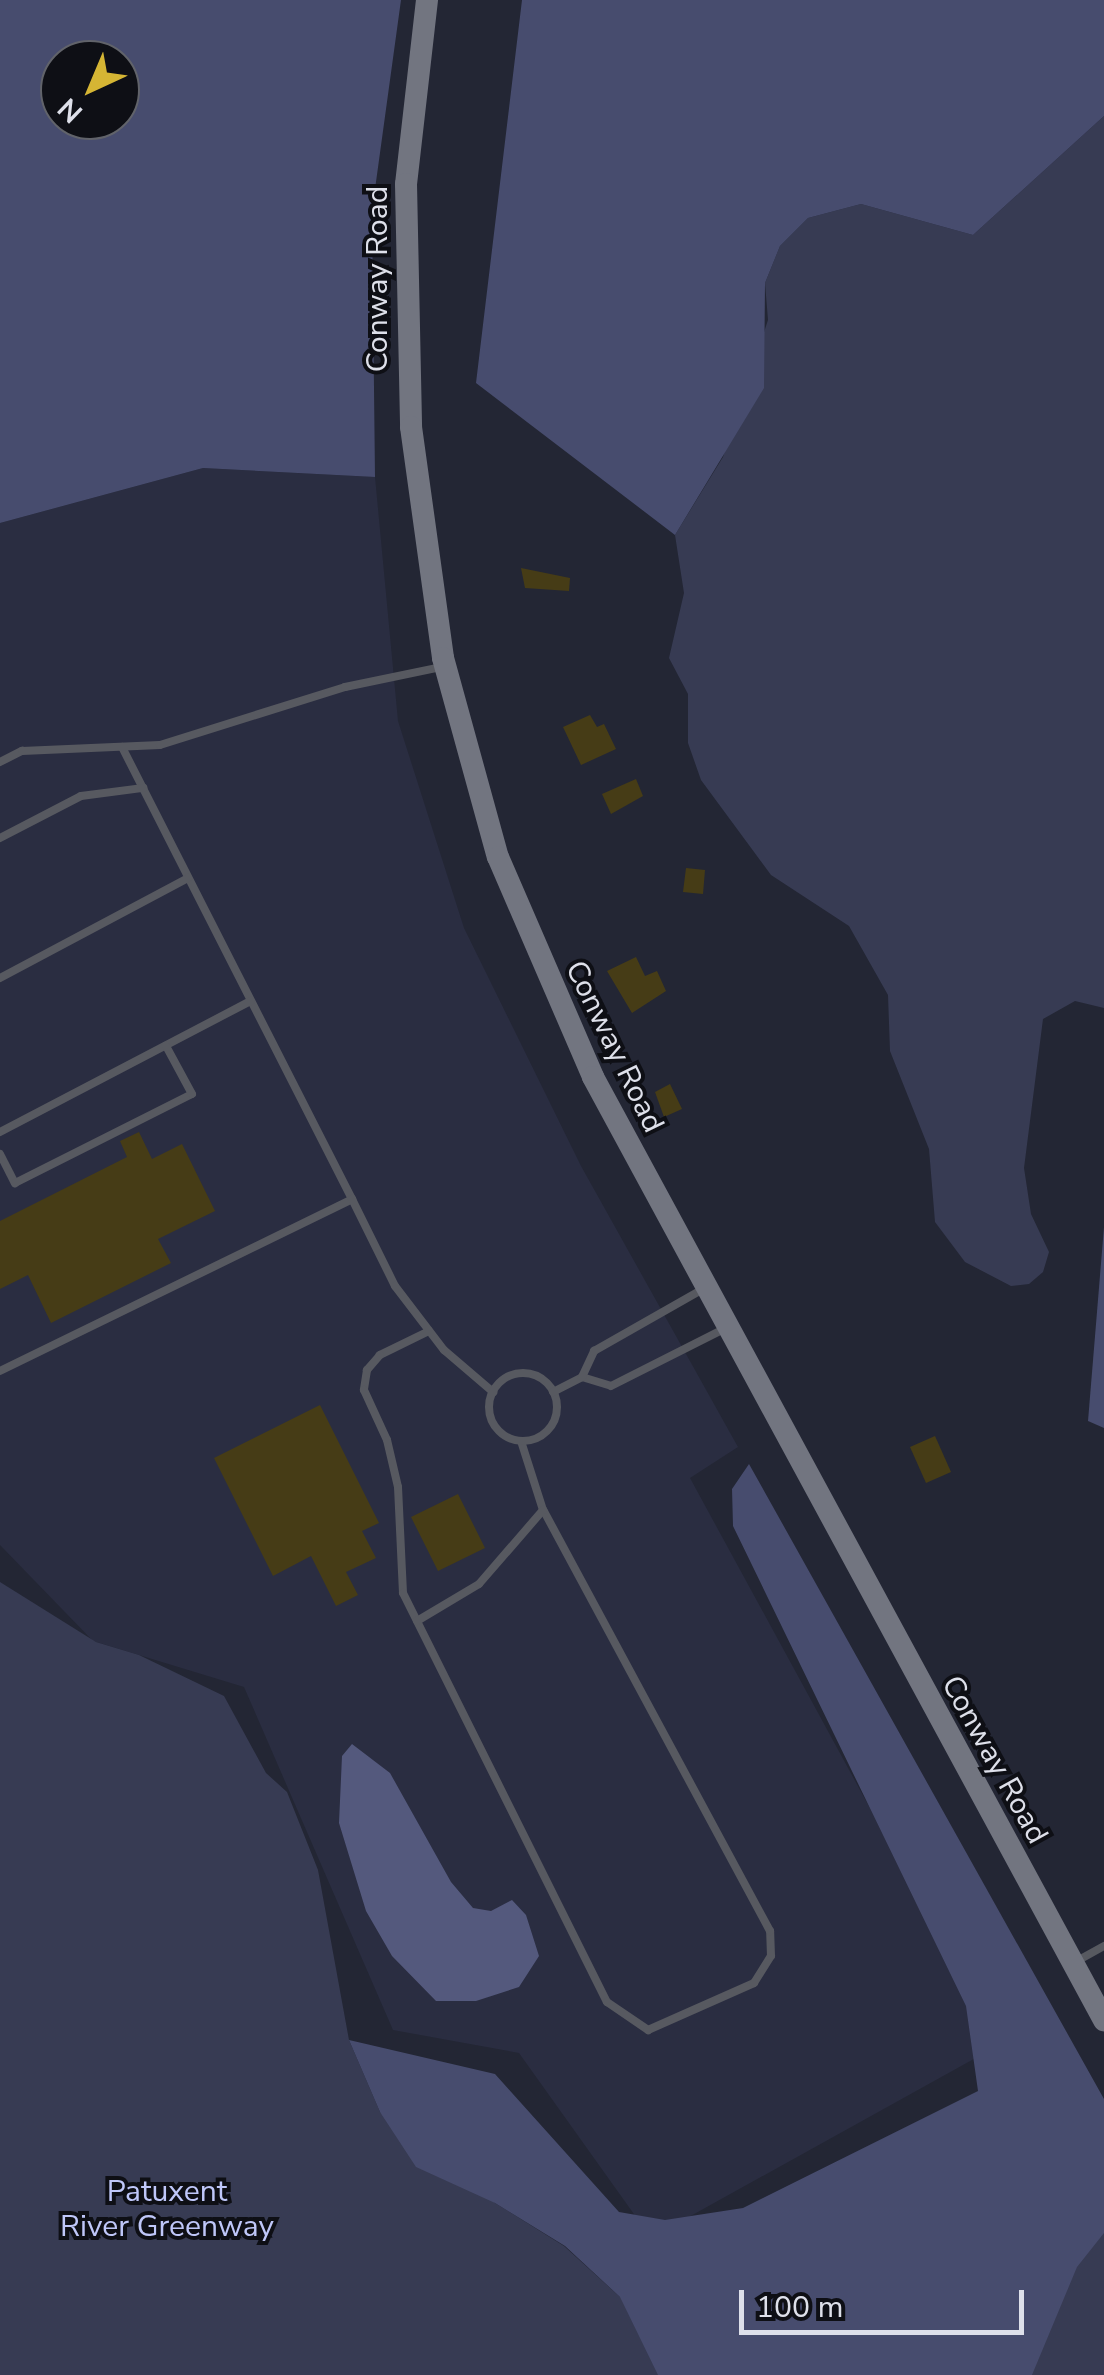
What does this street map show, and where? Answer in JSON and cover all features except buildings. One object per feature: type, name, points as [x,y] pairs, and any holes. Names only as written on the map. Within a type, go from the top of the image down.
[{"type":"street","name":"Conway Road","points":[[427,0],[406,184],[405,299],[420,514],[445,666],[468,764],[542,971],[704,1288],[1104,2020]]},
{"type":"lane","points":[[0,762],[22,751],[160,745],[345,687],[445,666]]},
{"type":"lane","points":[[122,747],[395,1286],[429,1330],[493,1392]]},
{"type":"lane","points":[[0,838],[81,796],[143,788]]},
{"type":"lane","points":[[0,978],[188,878]]},
{"type":"lane","points":[[0,1132],[252,1001]]},
{"type":"lane","points":[[0,1154],[15,1183],[192,1094],[166,1046]]},
{"type":"lane","points":[[0,1371],[352,1199]]},
{"type":"lane","points":[[553,1392],[582,1377],[594,1350],[704,1288]]},
{"type":"lane","points":[[582,1377],[611,1386],[726,1328]]},
{"type":"lane","points":[[429,1330],[380,1355],[367,1370],[364,1390],[388,1440],[398,1487],[403,1593],[607,2002],[648,2030],[754,1983],[771,1956],[770,1932],[543,1510],[522,1441],[493,1423],[493,1392],[508,1377],[528,1374],[553,1392]]},
{"type":"lane","points":[[522,1441],[551,1426],[553,1392]]},
{"type":"lane","points":[[417,1621],[480,1584],[543,1510]]},
{"type":"lane","points":[[1073,1963],[1104,1946]]},
{"type":"shaded area","points":[[0,0],[401,0],[372,211],[375,477],[203,468],[0,523]]},
{"type":"shaded area","points":[[522,0],[1104,0],[1104,116],[973,235],[861,204],[808,218],[780,246],[765,283],[764,388],[675,535],[476,383]]},
{"type":"shaded area","points":[[203,468],[375,477],[398,721],[464,928],[581,1166],[738,1447],[690,1478],[999,2045],[651,2238],[519,2053],[393,2030],[244,1687],[93,1641],[0,1545],[0,523]]},
{"type":"shaded area","points":[[1104,1227],[1104,1428],[1088,1421]]},
{"type":"shaded area","points":[[749,1464],[1104,2099],[1104,2233],[1077,2267],[1032,2375],[658,2375],[620,2297],[565,2246],[495,2203],[416,2167],[380,2112],[349,2040],[495,2074],[619,2212],[665,2220],[743,2208],[978,2091],[966,2006],[733,1526],[732,1489]]},
{"type":"shaded area","points":[[352,1744],[390,1773],[451,1882],[473,1908],[491,1911],[512,1900],[526,1915],[539,1956],[519,1987],[476,2001],[436,2001],[392,1956],[366,1911],[339,1823],[342,1756]]},
{"type":"green space","points":[[1104,116],[1104,1008],[1075,1001],[1043,1019],[1024,1168],[1031,1214],[1049,1252],[1043,1272],[1029,1284],[1011,1286],[965,1262],[935,1222],[929,1149],[890,1051],[888,995],[849,926],[771,875],[701,780],[688,743],[688,694],[669,658],[684,593],[675,535],[723,457],[768,320],[765,283],[780,246],[808,218],[861,204],[973,235]]},
{"type":"green space","name":"Patuxent River Greenway","points":[[0,1582],[96,1642],[139,1655],[224,1696],[266,1773],[287,1792],[318,1870],[349,2040],[380,2112],[495,2203],[564,2246],[620,2297],[1104,2130],[1104,2375],[0,2375]]}]
